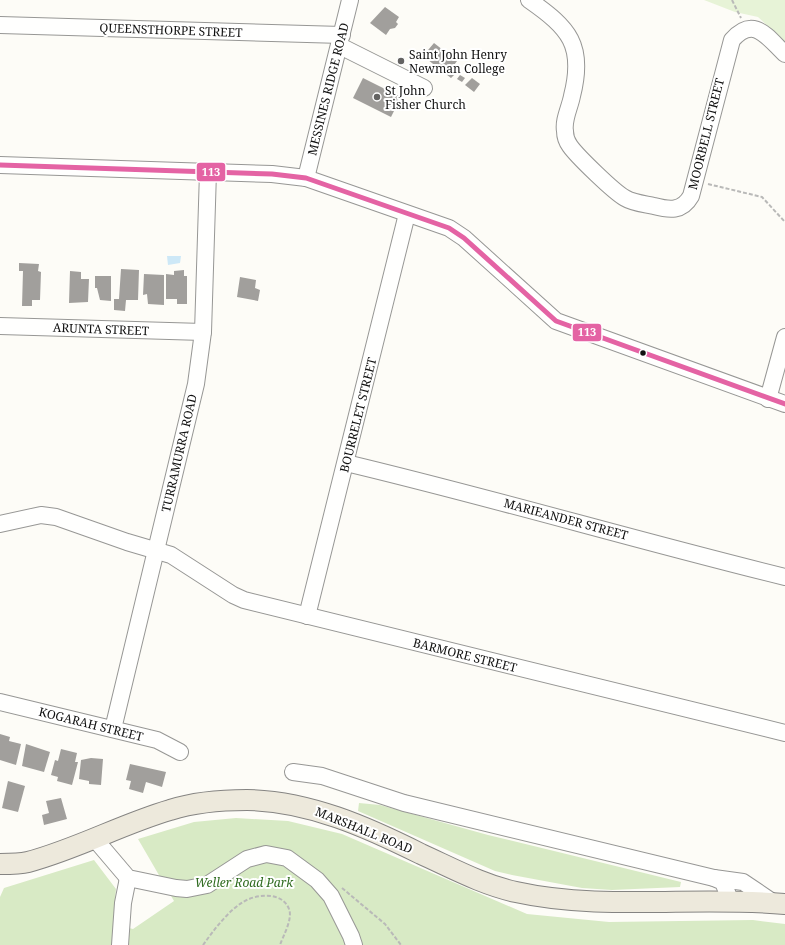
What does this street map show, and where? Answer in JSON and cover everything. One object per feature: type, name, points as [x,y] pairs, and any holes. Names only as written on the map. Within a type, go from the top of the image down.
[{"type":"main road","name":"MARSHALL ROAD","points":[[0,864],[27,862],[154,815],[184,806],[222,801],[263,801],[304,807],[326,814],[388,838],[475,878],[516,892],[604,901],[730,900],[780,903]]},
{"type":"street","name":"MESSINES RIDGE ROAD","points":[[306,178],[350,0]]},
{"type":"street","name":"MOORBELL STREET","points":[[530,0],[561,25],[574,47],[578,67],[577,76],[564,130],[569,145],[626,199],[670,210],[683,206],[688,201],[695,181],[729,46],[732,40],[742,30]]},
{"type":"street","name":"QUEENSTHORPE STREET","points":[[0,26],[341,41]]},
{"type":"street","points":[[742,30],[752,28],[758,30],[785,54]]},
{"type":"street","points":[[341,41],[424,88]]},
{"type":"street","points":[[0,165],[280,174],[306,178],[449,228],[464,238],[556,321],[785,404]]},
{"type":"street","name":"TURRAMURRA ROAD","points":[[113,729],[196,384],[203,332],[208,172]]},
{"type":"street","name":"BOURRELET STREET","points":[[307,616],[407,214]]},
{"type":"street","name":"ARUNTA STREET","points":[[0,326],[203,332]]},
{"type":"street","points":[[768,399],[785,337]]},
{"type":"street","name":"MARIEANDER STREET","points":[[346,463],[449,487],[686,552],[785,577]]},
{"type":"street","name":"BARMORE STREET","points":[[0,524],[49,515],[176,558],[237,598],[785,733]]},
{"type":"street","name":"KOGARAH STREET","points":[[0,702],[157,740],[180,752]]},
{"type":"street","points":[[293,772],[322,776],[404,802],[714,878],[744,883],[780,903]]},
{"type":"street","points":[[94,838],[128,878],[187,889],[207,885],[247,859],[266,854],[287,858],[317,880],[331,896],[354,945]]},
{"type":"street","points":[[698,874],[707,882],[710,888],[707,900]]},
{"type":"street","points":[[120,945],[123,903],[128,878]]},
{"type":"street","points":[[714,878],[723,882],[730,900]]},
{"type":"path","points":[[732,0],[741,15],[742,30]]},
{"type":"path","points":[[695,181],[762,197],[785,222]]},
{"type":"path","points":[[317,880],[343,888],[385,924],[401,945]]},
{"type":"path","points":[[203,945],[215,928],[243,902],[261,895],[280,898],[289,909],[289,917],[280,945]]},
{"type":"green space","points":[[704,0],[785,0],[785,42],[758,17],[735,12]]},
{"type":"green space","points":[[359,803],[380,805],[488,835],[681,882],[680,887],[612,890],[582,888],[495,871],[358,811]]},
{"type":"green space","name":"Weller Road Park","points":[[236,818],[288,821],[342,834],[527,914],[609,922],[753,920],[785,924],[785,945],[0,945],[0,897],[4,888],[94,860],[116,889],[113,924],[133,929],[174,901],[138,839],[194,822]]},
{"type":"water","points":[[167,256],[181,256],[180,263],[168,265]]},
{"type":"building","points":[[385,7],[399,17],[396,22],[398,24],[395,28],[390,29],[386,35],[370,23]]},
{"type":"building","points":[[434,43],[457,61],[452,68],[457,72],[451,78],[423,56]]},
{"type":"building","points":[[460,75],[465,78],[462,82],[457,79]]},
{"type":"building","name":"St John Fisher Church","points":[[363,78],[401,97],[391,117],[353,98]]},
{"type":"building","points":[[472,78],[480,84],[474,92],[465,85]]},
{"type":"building","points":[[19,263],[39,264],[38,271],[41,272],[40,300],[32,300],[32,306],[22,306],[23,271],[19,271]]},
{"type":"building","points":[[121,269],[139,270],[138,300],[126,300],[125,311],[114,310],[114,299],[119,299]]},
{"type":"building","points":[[184,270],[184,276],[187,276],[187,304],[177,304],[177,299],[166,299],[166,274],[174,275],[174,271]]},
{"type":"building","points":[[70,271],[81,272],[81,279],[89,279],[88,302],[69,303]]},
{"type":"building","points":[[144,274],[164,275],[164,305],[148,304],[147,294],[143,295]]},
{"type":"building","points":[[95,276],[111,276],[111,301],[100,300],[97,288],[95,288]]},
{"type":"building","points":[[240,277],[256,280],[255,288],[260,290],[258,301],[237,297]]},
{"type":"building","points":[[0,734],[10,737],[9,741],[21,744],[16,765],[0,760]]},
{"type":"building","points":[[26,744],[50,752],[44,772],[22,766]]},
{"type":"building","points":[[61,749],[77,753],[75,762],[78,762],[72,785],[57,781],[58,777],[51,775],[55,760],[58,761]]},
{"type":"building","points":[[91,758],[103,759],[101,785],[89,784],[89,781],[79,779],[81,760]]},
{"type":"building","points":[[130,764],[166,772],[162,787],[146,782],[143,793],[129,789],[131,781],[126,780]]},
{"type":"building","points":[[8,781],[25,786],[18,812],[2,808]]},
{"type":"building","points":[[61,798],[67,819],[44,825],[42,815],[49,813],[46,801]]},
{"type":"transit line","name":"113","points":[[0,165],[272,174],[306,178],[449,228],[464,238],[556,321],[785,404]]},
{"type":"place","name":"Saint John Henry Newman College","points":[[401,61]]},
{"type":"place","name":"St John Fisher Church","points":[[377,97]]}]
